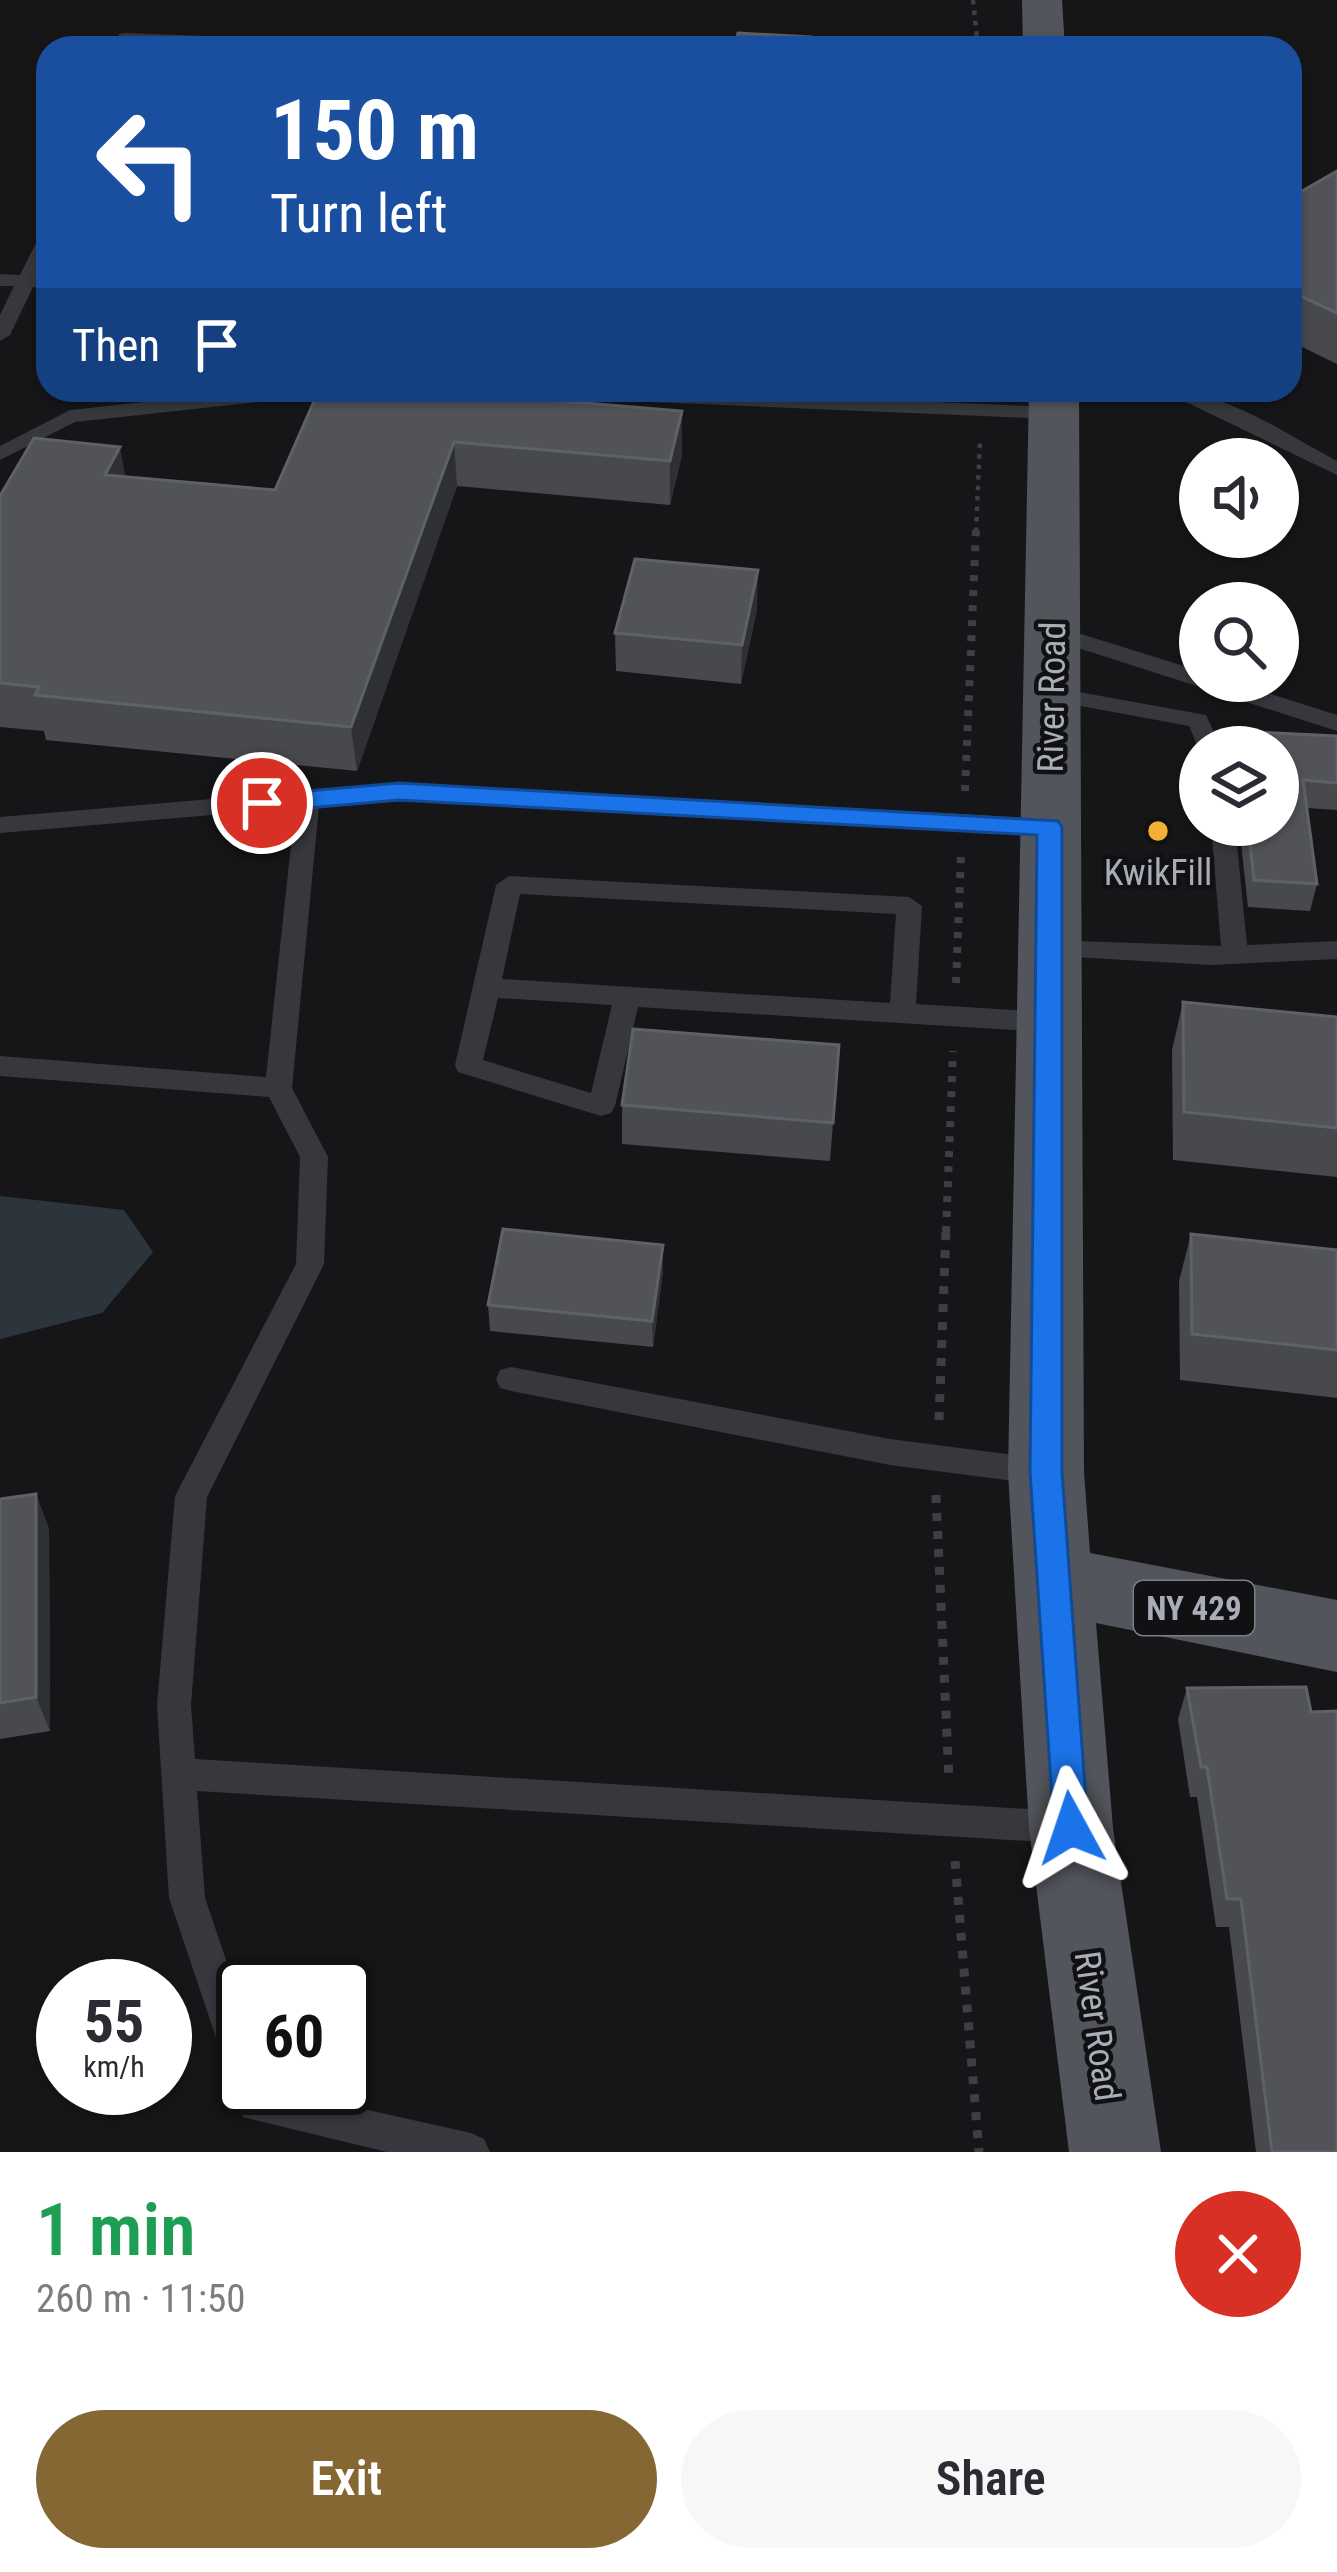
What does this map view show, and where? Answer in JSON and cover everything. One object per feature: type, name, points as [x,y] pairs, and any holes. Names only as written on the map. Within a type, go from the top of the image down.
[{"type":"main road","points":[[1042,0],[1044,36]]},
{"type":"main road","name":"River Road","points":[[1054,402],[1046,1472],[1071,1828],[1115,2152]]},
{"type":"main road","name":"NY 429","points":[[1051,1580],[1337,1636]]},
{"type":"lane","points":[[0,335],[36,264]]},
{"type":"lane","points":[[0,280],[36,281]]},
{"type":"lane","points":[[70,416],[76,402]]},
{"type":"lane","points":[[0,454],[70,416],[201,402]]},
{"type":"lane","points":[[1201,402],[1337,469]]},
{"type":"lane","points":[[1052,663],[1179,677]]},
{"type":"lane","points":[[1052,663],[1198,720],[1200,726]]},
{"type":"lane","points":[[1272,702],[1337,723]]},
{"type":"lane","points":[[0,825],[399,791],[1050,827]]},
{"type":"lane","points":[[216,1983],[188,1898],[174,1705],[191,1496],[310,1264],[314,1157],[278,1088],[308,800]]},
{"type":"lane","points":[[1225,846],[1235,955]]},
{"type":"lane","points":[[627,997],[601,1106],[468,1065],[509,885],[909,905],[902,1013]]},
{"type":"lane","points":[[1049,949],[1235,955],[1337,950]]},
{"type":"lane","points":[[487,988],[1047,1022]]},
{"type":"lane","points":[[0,1066],[278,1088]]},
{"type":"lane","points":[[511,1379],[890,1452],[1046,1472]]},
{"type":"lane","points":[[179,1774],[1071,1828]]},
{"type":"lane","points":[[305,2115],[471,2152]]},
{"type":"path","points":[[974,0],[977,36]]},
{"type":"path","points":[[966,775],[980,428]]},
{"type":"path","points":[[956,973],[961,854]]},
{"type":"path","points":[[939,1433],[952,1063]]},
{"type":"path","points":[[937,1484],[936,1565],[949,1776]]},
{"type":"path","points":[[956,1880],[979,2152]]},
{"type":"shaded area","points":[[0,1196],[124,1210],[153,1252],[102,1313],[0,1339]]},
{"type":"building","points":[[1337,171],[1337,313],[1302,297],[1302,191]]},
{"type":"building","points":[[314,402],[575,402],[682,411],[670,461],[454,442],[351,727],[35,695],[39,687],[0,683],[0,496],[34,438],[120,447],[105,475],[275,490]]},
{"type":"building","points":[[635,559],[758,570],[742,645],[615,633]]},
{"type":"building","points":[[1299,734],[1337,736],[1337,783],[1303,780],[1317,884],[1254,880],[1250,846],[1299,846]]},
{"type":"building","points":[[1183,1002],[1337,1017],[1337,1128],[1184,1112]]},
{"type":"building","points":[[633,1029],[839,1045],[833,1123],[622,1105]]},
{"type":"building","points":[[503,1229],[663,1245],[652,1321],[488,1305]]},
{"type":"building","points":[[1191,1234],[1337,1250],[1337,1350],[1192,1334]]},
{"type":"building","points":[[36,1494],[36,1697],[0,1703],[0,1499]]},
{"type":"building","points":[[1306,1687],[1311,1712],[1337,1711],[1337,2152],[1272,2152],[1241,1899],[1227,1899],[1207,1767],[1201,1767],[1187,1688]]},
{"type":"place","name":"KwikFill","points":[[1158,831]]},
{"type":"route","points":[[262,803],[399,791],[1050,827],[1046,1472],[1071,1828]]}]
